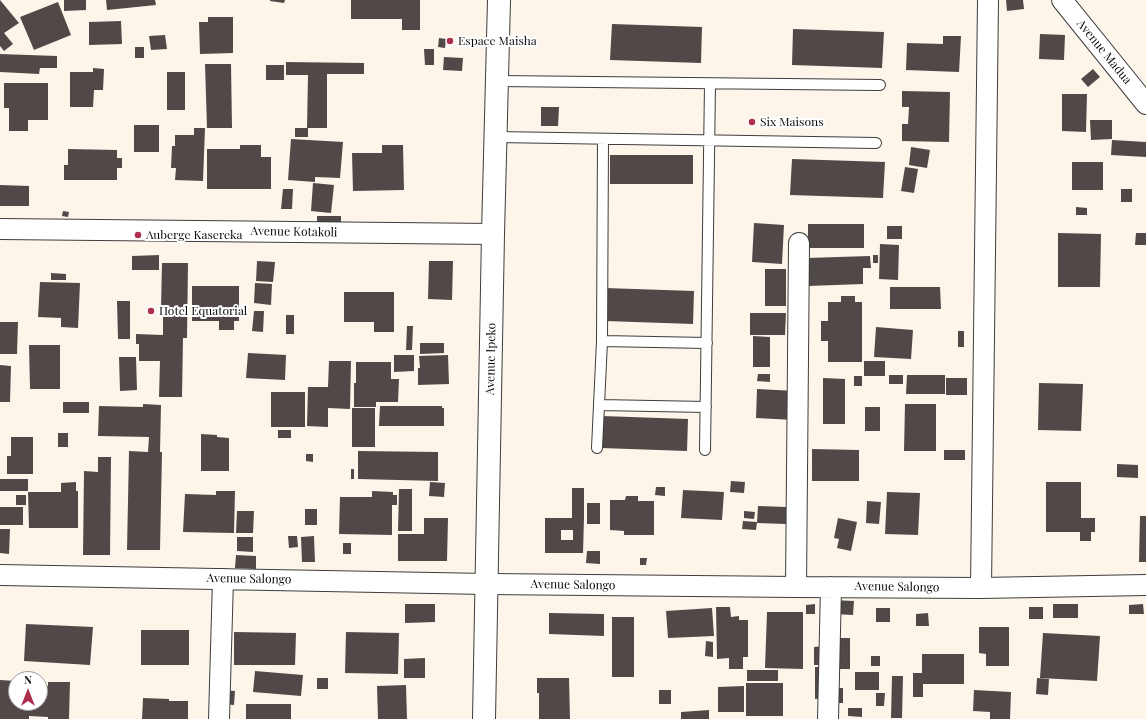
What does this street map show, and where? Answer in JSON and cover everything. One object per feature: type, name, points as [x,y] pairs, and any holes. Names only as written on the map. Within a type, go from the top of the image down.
[{"type":"street","name":"Avenue Ipeko","points":[[484,719],[499,0]]},
{"type":"street","points":[[981,588],[988,0]]},
{"type":"street","name":"Avenue Madua","points":[[1062,0],[1146,104]]},
{"type":"street","name":"Avenue Kotakoli","points":[[0,229],[493,234]]},
{"type":"street","points":[[796,587],[799,243]]},
{"type":"street","name":"Avenue Salongo","points":[[0,575],[487,584],[796,587],[981,588],[1146,584]]},
{"type":"street","points":[[219,719],[223,579]]},
{"type":"street","points":[[828,719],[831,587]]},
{"type":"lane","points":[[497,82],[880,85]]},
{"type":"lane","points":[[705,450],[710,84]]},
{"type":"lane","points":[[496,137],[876,143]]},
{"type":"lane","points":[[596,448],[602,341],[603,139]]},
{"type":"lane","points":[[602,341],[707,343]]},
{"type":"lane","points":[[599,405],[706,407]]},
{"type":"building","points":[[0,0],[19,23],[4,33],[13,44],[4,51],[0,46]]},
{"type":"building","points":[[64,0],[86,0],[86,10],[64,11]]},
{"type":"building","points":[[106,0],[155,0],[156,5],[107,10]]},
{"type":"building","points":[[270,0],[285,0],[284,3]]},
{"type":"building","points":[[351,0],[420,0],[420,30],[402,30],[402,19],[351,19]]},
{"type":"building","points":[[1006,0],[1023,0],[1024,9],[1007,11]]},
{"type":"building","points":[[58,2],[71,35],[34,50],[20,17]]},
{"type":"building","points":[[208,17],[233,17],[233,53],[200,54],[199,22],[208,22]]},
{"type":"building","points":[[121,21],[122,44],[89,45],[89,22]]},
{"type":"building","points":[[612,24],[702,27],[701,63],[610,60]]},
{"type":"building","points":[[793,29],[884,32],[882,68],[792,65]]},
{"type":"building","points":[[1040,34],[1065,35],[1064,60],[1039,59]]},
{"type":"building","points":[[165,35],[167,49],[151,50],[149,36]]},
{"type":"building","points":[[943,36],[961,36],[959,72],[906,70],[907,43],[943,44]]},
{"type":"building","points":[[439,38],[446,39],[445,48],[438,47]]},
{"type":"building","points":[[135,47],[144,47],[144,58],[135,58]]},
{"type":"building","points":[[424,49],[434,49],[434,65],[425,65]]},
{"type":"building","points":[[0,54],[57,56],[57,68],[40,68],[39,74],[0,72]]},
{"type":"building","points":[[444,57],[463,58],[462,71],[443,70]]},
{"type":"building","points":[[286,62],[364,63],[364,74],[327,74],[327,128],[308,128],[308,137],[295,137],[295,128],[307,128],[308,75],[286,75]]},
{"type":"building","points":[[205,64],[231,64],[232,128],[207,128]]},
{"type":"building","points":[[266,65],[284,65],[284,80],[266,80]]},
{"type":"building","points":[[93,68],[104,69],[103,90],[94,90],[93,107],[70,107],[70,72],[93,72]]},
{"type":"building","points":[[1093,69],[1100,77],[1088,87],[1081,79]]},
{"type":"building","points":[[167,72],[185,72],[185,110],[167,110]]},
{"type":"building","points":[[4,83],[48,83],[48,120],[28,120],[28,131],[9,131],[9,108],[4,108]]},
{"type":"building","points":[[902,91],[950,92],[949,142],[902,141],[902,124],[908,124],[909,107],[902,107]]},
{"type":"building","points":[[1062,94],[1087,94],[1086,132],[1062,131]]},
{"type":"building","points":[[541,107],[559,107],[558,126],[541,126]]},
{"type":"building","points":[[1090,120],[1112,120],[1112,139],[1091,140]]},
{"type":"building","points":[[134,125],[159,125],[159,152],[134,152]]},
{"type":"building","points":[[194,128],[205,128],[203,181],[175,180],[176,168],[171,168],[172,146],[175,146],[175,135],[194,135]]},
{"type":"building","points":[[291,139],[343,142],[340,178],[315,177],[315,182],[288,180]]},
{"type":"building","points":[[1112,140],[1146,142],[1146,157],[1111,155]]},
{"type":"building","points":[[240,145],[261,145],[261,157],[271,157],[271,189],[207,189],[207,149],[240,149]]},
{"type":"building","points":[[382,145],[403,145],[404,190],[353,191],[352,153],[382,153]]},
{"type":"building","points":[[911,147],[930,150],[927,168],[909,165]]},
{"type":"building","points":[[68,149],[117,150],[117,158],[122,158],[122,168],[117,168],[117,180],[64,180],[64,165],[68,165]]},
{"type":"building","points":[[610,155],[693,155],[693,184],[610,184]]},
{"type":"building","points":[[792,159],[885,162],[883,198],[790,195]]},
{"type":"building","points":[[1072,162],[1103,162],[1103,190],[1072,190]]},
{"type":"building","points":[[905,167],[918,169],[914,193],[901,191]]},
{"type":"building","points":[[313,183],[334,185],[331,213],[311,211]]},
{"type":"building","points":[[0,185],[29,186],[29,206],[0,206]]},
{"type":"building","points":[[283,189],[293,189],[292,209],[281,209]]},
{"type":"building","points":[[1121,189],[1132,189],[1132,202],[1121,202]]},
{"type":"building","points":[[1076,207],[1087,208],[1087,215],[1076,215]]},
{"type":"building","points":[[63,211],[69,212],[68,217],[62,216]]},
{"type":"building","points":[[317,216],[341,216],[341,222],[317,222]]},
{"type":"building","points":[[754,223],[784,225],[782,264],[752,262]]},
{"type":"building","points":[[808,224],[864,224],[864,248],[808,248]]},
{"type":"building","points":[[887,226],[902,226],[902,239],[887,239]]},
{"type":"building","points":[[1058,233],[1101,234],[1100,287],[1058,287]]},
{"type":"building","points":[[1136,233],[1146,233],[1146,245],[1135,245]]},
{"type":"building","points":[[880,244],[899,245],[898,280],[879,279]]},
{"type":"building","points":[[159,255],[159,270],[132,270],[132,256]]},
{"type":"building","points":[[873,255],[878,255],[878,263],[873,263]]},
{"type":"building","points":[[870,256],[871,268],[863,268],[863,284],[808,286],[807,258]]},
{"type":"building","points":[[257,261],[275,262],[273,282],[256,281]]},
{"type":"building","points":[[429,261],[453,261],[452,300],[428,299]]},
{"type":"building","points":[[162,263],[188,263],[187,338],[183,338],[182,397],[159,397],[160,361],[139,361],[139,344],[136,344],[136,334],[163,335],[163,308],[161,308]]},
{"type":"building","points":[[765,269],[786,269],[786,306],[765,306]]},
{"type":"building","points":[[51,273],[66,274],[66,280],[51,280]]},
{"type":"building","points":[[40,282],[80,283],[78,328],[61,327],[61,318],[38,317]]},
{"type":"building","points":[[255,283],[272,284],[271,305],[254,303]]},
{"type":"building","points":[[192,286],[239,286],[239,321],[234,321],[234,330],[219,330],[219,321],[192,321]]},
{"type":"building","points":[[890,287],[940,287],[941,309],[890,309]]},
{"type":"building","points":[[605,288],[694,291],[693,324],[605,321]]},
{"type":"building","points":[[344,292],[394,292],[394,332],[374,332],[374,322],[344,322]]},
{"type":"building","points":[[841,296],[855,296],[855,302],[862,302],[862,362],[828,362],[828,341],[821,341],[821,321],[828,321],[828,302],[841,302]]},
{"type":"building","points":[[117,301],[130,301],[130,339],[118,339]]},
{"type":"building","points":[[254,311],[264,311],[263,332],[252,331]]},
{"type":"building","points":[[750,313],[786,313],[785,335],[750,335]]},
{"type":"building","points":[[286,315],[294,315],[294,334],[286,334]]},
{"type":"building","points":[[0,322],[18,322],[17,354],[0,354]]},
{"type":"building","points":[[407,326],[413,326],[412,350],[406,350]]},
{"type":"building","points":[[876,327],[913,330],[911,359],[874,357]]},
{"type":"building","points":[[958,331],[964,331],[964,347],[958,347]]},
{"type":"building","points":[[753,336],[770,337],[770,367],[753,367]]},
{"type":"building","points":[[420,343],[444,343],[444,353],[420,354]]},
{"type":"building","points":[[29,345],[60,345],[60,389],[30,389]]},
{"type":"building","points":[[248,353],[286,355],[285,380],[246,378]]},
{"type":"building","points":[[394,355],[414,355],[414,371],[394,372]]},
{"type":"building","points":[[448,355],[449,384],[418,385],[418,368],[420,368],[419,356]]},
{"type":"building","points":[[119,357],[136,357],[137,390],[120,391]]},
{"type":"building","points":[[329,361],[351,361],[350,409],[328,408],[328,427],[307,426],[308,387],[328,387]]},
{"type":"building","points":[[864,361],[885,361],[885,376],[864,376]]},
{"type":"building","points":[[356,362],[391,362],[391,379],[399,379],[398,402],[376,402],[376,407],[354,407]]},
{"type":"building","points":[[0,365],[11,366],[10,402],[0,402]]},
{"type":"building","points":[[758,374],[770,374],[770,382],[757,381]]},
{"type":"building","points":[[889,375],[903,375],[903,384],[889,384]]},
{"type":"building","points":[[907,375],[945,375],[945,394],[906,394]]},
{"type":"building","points":[[854,376],[862,376],[862,386],[854,386]]},
{"type":"building","points":[[823,378],[845,379],[845,424],[823,424]]},
{"type":"building","points":[[946,378],[967,378],[967,395],[946,395]]},
{"type":"building","points":[[1039,383],[1083,384],[1081,431],[1038,430]]},
{"type":"building","points":[[757,389],[796,391],[794,420],[756,418]]},
{"type":"building","points":[[271,392],[305,392],[305,427],[271,427]]},
{"type":"building","points":[[63,402],[89,402],[89,413],[63,413]]},
{"type":"building","points":[[143,404],[161,405],[160,452],[162,452],[160,550],[127,550],[129,451],[148,452],[149,437],[98,436],[99,406],[143,407]]},
{"type":"building","points":[[905,404],[936,404],[936,451],[904,451]]},
{"type":"building","points":[[380,406],[442,406],[442,408],[444,408],[444,426],[379,426]]},
{"type":"building","points":[[865,407],[880,407],[880,431],[865,431]]},
{"type":"building","points":[[352,408],[375,408],[375,447],[352,447]]},
{"type":"building","points":[[602,416],[688,419],[687,451],[601,448]]},
{"type":"building","points":[[278,430],[291,430],[291,438],[278,438]]},
{"type":"building","points":[[58,433],[68,433],[68,447],[58,447]]},
{"type":"building","points":[[201,434],[217,435],[217,437],[229,438],[229,471],[201,471]]},
{"type":"building","points":[[11,437],[33,437],[33,474],[7,474],[7,456],[11,456]]},
{"type":"building","points":[[812,449],[859,450],[859,481],[812,481]]},
{"type":"building","points":[[944,450],[965,450],[965,460],[944,460]]},
{"type":"building","points":[[358,451],[438,452],[438,481],[358,479]]},
{"type":"building","points":[[306,454],[313,454],[313,462],[306,461]]},
{"type":"building","points":[[98,457],[111,457],[110,555],[83,555],[84,471],[98,472]]},
{"type":"building","points":[[1117,464],[1138,465],[1138,478],[1117,477]]},
{"type":"building","points":[[351,469],[354,469],[354,479],[351,479]]},
{"type":"building","points":[[0,479],[28,479],[28,491],[0,491]]},
{"type":"building","points":[[731,481],[745,482],[744,493],[730,492]]},
{"type":"building","points":[[76,482],[76,491],[78,491],[78,528],[29,528],[28,492],[61,492],[61,483]]},
{"type":"building","points":[[430,482],[445,483],[444,497],[429,496]]},
{"type":"building","points":[[1046,482],[1081,482],[1081,518],[1095,518],[1095,532],[1091,532],[1091,541],[1080,541],[1080,532],[1046,532]]},
{"type":"building","points":[[656,487],[665,487],[665,496],[655,495]]},
{"type":"building","points":[[572,488],[584,488],[584,518],[572,518]]},
{"type":"building","points":[[399,489],[412,489],[412,531],[398,531]]},
{"type":"building","points":[[683,490],[724,492],[722,520],[681,518]]},
{"type":"building","points":[[216,491],[235,491],[234,533],[183,532],[185,494],[216,495]]},
{"type":"building","points":[[372,491],[393,492],[393,495],[397,495],[397,505],[392,505],[392,535],[339,534],[340,497],[372,497]]},
{"type":"building","points":[[887,492],[920,493],[918,535],[885,534]]},
{"type":"building","points":[[16,495],[26,495],[26,505],[16,505]]},
{"type":"building","points":[[626,496],[638,496],[638,501],[654,501],[654,535],[624,535],[624,531],[610,530],[610,500],[625,500]]},
{"type":"building","points":[[867,501],[881,502],[879,524],[866,523]]},
{"type":"building","points":[[587,503],[600,503],[600,524],[587,524]]},
{"type":"building","points":[[758,506],[787,507],[786,524],[757,523]]},
{"type":"building","points":[[0,507],[23,507],[23,525],[0,525]]},
{"type":"building","points":[[305,509],[317,509],[317,525],[305,525]]},
{"type":"building","points":[[237,511],[254,511],[253,533],[236,533]]},
{"type":"building","points":[[744,511],[755,512],[754,519],[744,518]]},
{"type":"building","points":[[1140,516],[1146,516],[1146,562],[1139,562]]},
{"type":"building","points":[[424,518],[448,518],[447,561],[398,561],[398,534],[424,534]]},
{"type":"building","points":[[545,518],[584,518],[583,553],[545,553]],"holes":[[[561,530],[573,530],[573,540],[561,540]]]},
{"type":"building","points":[[838,518],[857,522],[851,551],[837,548],[839,539],[834,538]]},
{"type":"building","points":[[743,521],[757,522],[756,530],[742,529]]},
{"type":"building","points":[[0,529],[10,529],[9,554],[0,553]]},
{"type":"building","points":[[288,536],[297,536],[298,547],[289,548]]},
{"type":"building","points":[[314,536],[315,562],[302,562],[301,537]]},
{"type":"building","points":[[237,537],[253,537],[253,552],[237,551]]},
{"type":"building","points":[[343,543],[351,543],[351,554],[343,554]]},
{"type":"building","points":[[587,551],[600,551],[600,564],[586,563]]},
{"type":"building","points":[[236,555],[256,556],[256,569],[235,568]]},
{"type":"building","points":[[640,558],[647,558],[646,565],[640,565]]},
{"type":"building","points":[[833,600],[854,601],[853,615],[833,614]]},
{"type":"building","points":[[405,604],[435,604],[435,622],[405,623]]},
{"type":"building","points":[[815,604],[815,614],[806,614],[806,605]]},
{"type":"building","points":[[1053,604],[1078,604],[1078,618],[1053,618]]},
{"type":"building","points":[[1143,604],[1144,614],[1129,614],[1129,605]]},
{"type":"building","points":[[716,607],[730,607],[731,617],[739,616],[739,620],[748,620],[748,657],[743,657],[743,669],[729,669],[729,658],[717,659]]},
{"type":"building","points":[[1029,607],[1043,607],[1043,619],[1029,619]]},
{"type":"building","points":[[712,608],[714,636],[668,638],[666,611]]},
{"type":"building","points":[[876,608],[890,608],[890,622],[876,622]]},
{"type":"building","points":[[767,612],[803,612],[803,669],[765,668]]},
{"type":"building","points":[[549,613],[604,614],[604,636],[549,634]]},
{"type":"building","points":[[928,613],[929,626],[916,626],[916,614]]},
{"type":"building","points":[[612,617],[634,617],[634,677],[612,677]]},
{"type":"building","points":[[26,624],[93,627],[90,665],[24,661]]},
{"type":"building","points":[[979,627],[1009,627],[1009,666],[986,666],[986,654],[979,653]]},
{"type":"building","points":[[141,630],[189,630],[189,665],[141,665]]},
{"type":"building","points":[[234,632],[296,633],[295,665],[234,665]]},
{"type":"building","points":[[346,632],[399,633],[398,674],[345,673]]},
{"type":"building","points":[[1043,633],[1100,636],[1097,681],[1040,678]]},
{"type":"building","points":[[834,638],[850,638],[850,669],[834,669]]},
{"type":"building","points":[[706,641],[713,642],[713,657],[705,656]]},
{"type":"building","points":[[824,646],[824,665],[814,665],[814,647]]},
{"type":"building","points":[[922,654],[964,654],[964,684],[923,684],[923,697],[913,697],[913,673],[922,673]]},
{"type":"building","points":[[871,656],[880,656],[880,666],[871,666]]},
{"type":"building","points":[[425,658],[425,678],[404,678],[404,659]]},
{"type":"building","points":[[815,667],[825,667],[826,698],[815,699]]},
{"type":"building","points":[[747,670],[778,670],[778,681],[747,681]]},
{"type":"building","points":[[255,671],[303,675],[301,696],[253,692]]},
{"type":"building","points":[[855,672],[879,672],[879,690],[855,690]]},
{"type":"building","points":[[892,676],[903,676],[902,718],[891,718]]},
{"type":"building","points":[[317,678],[328,678],[328,689],[317,689]]},
{"type":"building","points":[[537,678],[569,678],[570,719],[539,719],[539,693],[537,693]]},
{"type":"building","points":[[1037,678],[1049,679],[1048,695],[1036,694]]},
{"type":"building","points":[[0,680],[8,680],[8,711],[48,711],[48,682],[70,682],[69,719],[48,719],[48,717],[29,716],[29,719],[0,719]]},
{"type":"building","points":[[746,683],[783,683],[783,716],[746,716]]},
{"type":"building","points":[[406,685],[407,719],[378,719],[377,686]]},
{"type":"building","points":[[744,686],[744,712],[718,712],[718,687]]},
{"type":"building","points":[[835,688],[843,688],[843,703],[835,703]]},
{"type":"building","points":[[221,690],[235,691],[234,705],[220,704]]},
{"type":"building","points":[[659,690],[671,690],[671,704],[659,704]]},
{"type":"building","points":[[974,690],[1011,692],[1010,719],[990,719],[990,712],[973,711]]},
{"type":"building","points":[[876,693],[885,693],[884,706],[876,706]]},
{"type":"building","points":[[143,698],[169,699],[169,701],[188,701],[188,719],[142,719]]},
{"type":"building","points":[[246,704],[291,704],[291,719],[246,719]]},
{"type":"building","points":[[848,708],[862,708],[862,717],[848,716]]},
{"type":"building","points":[[709,710],[709,719],[681,719],[681,712]]},
{"type":"place","name":"Espace Maisha","points":[[450,41]]},
{"type":"place","name":"Six Maisons","points":[[752,122]]},
{"type":"place","name":"Auberge Kasereka","points":[[138,235]]},
{"type":"place","name":"Hotel Equatorial","points":[[151,311]]}]
